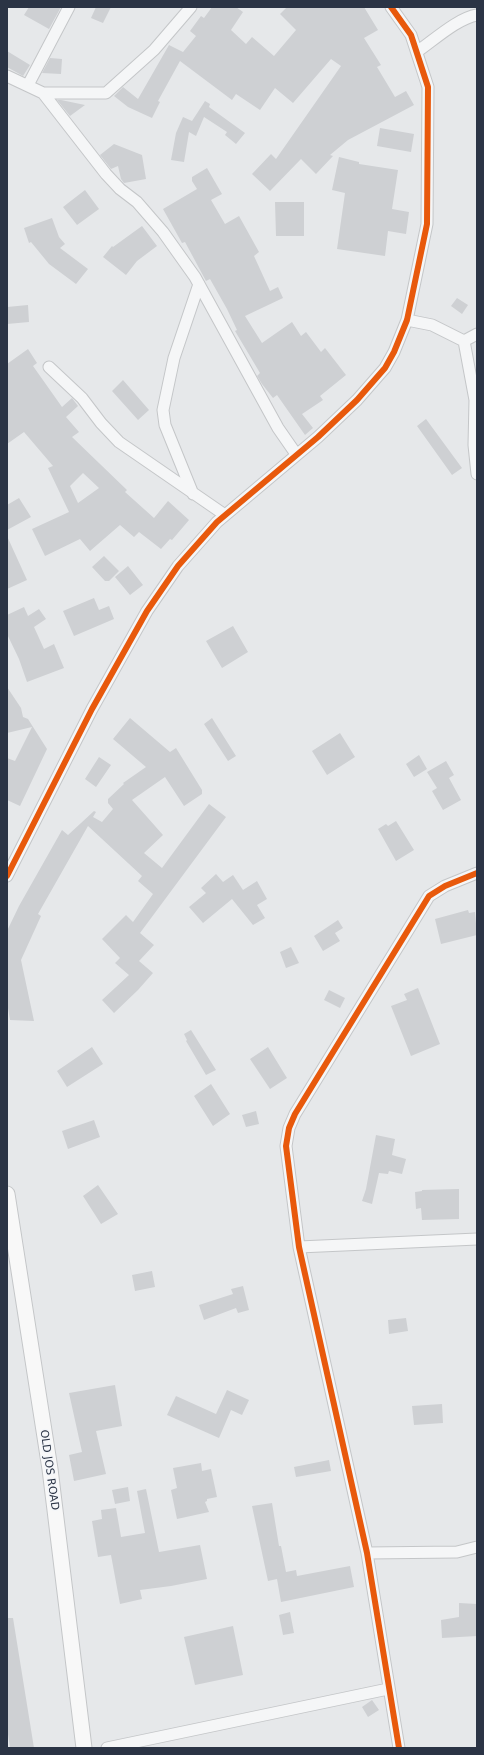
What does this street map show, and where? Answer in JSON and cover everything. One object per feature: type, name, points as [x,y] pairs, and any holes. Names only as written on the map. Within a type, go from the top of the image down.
[{"type":"main road","name":"OLD JOS ROAD","points":[[7,1194],[50,1468],[84,1748]]},
{"type":"street","points":[[28,85],[69,7]]},
{"type":"street","points":[[43,93],[106,93],[154,50],[191,7]]},
{"type":"street","points":[[7,876],[92,709],[147,611],[187,555],[224,516],[358,400],[385,368],[394,352],[407,320],[427,224],[428,87],[418,51],[411,35],[391,7]]},
{"type":"street","points":[[418,51],[470,16],[477,15]]},
{"type":"street","points":[[7,76],[43,93],[106,174],[120,189],[137,202],[163,232],[199,284],[278,428],[296,454]]},
{"type":"street","points":[[194,494],[165,425],[163,410],[174,358],[199,284]]},
{"type":"street","points":[[407,320],[432,325],[464,341]]},
{"type":"street","points":[[464,341],[477,334]]},
{"type":"street","points":[[464,341],[476,400],[474,445],[477,474]]},
{"type":"street","points":[[49,367],[82,398],[101,423],[119,442],[224,516]]},
{"type":"street","points":[[399,1748],[388,1689],[367,1553],[298,1247],[286,1146],[289,1128],[295,1114],[429,896],[450,883],[477,873]]},
{"type":"street","points":[[298,1247],[477,1239]]},
{"type":"street","points":[[367,1553],[456,1552],[477,1547]]},
{"type":"street","points":[[107,1748],[388,1689]]},
{"type":"building","points":[[29,7],[61,7],[49,29],[24,15]]},
{"type":"building","points":[[96,7],[111,7],[103,23],[91,18]]},
{"type":"building","points":[[212,7],[236,7],[243,12],[231,30],[246,44],[252,37],[274,56],[296,30],[280,14],[287,7],[364,7],[378,30],[364,38],[381,65],[377,67],[395,97],[406,91],[414,105],[348,140],[330,155],[333,156],[316,174],[301,159],[270,191],[252,174],[271,154],[276,159],[341,66],[331,59],[293,103],[275,88],[260,110],[236,94],[232,100],[180,61],[158,101],[160,102],[152,118],[128,107],[114,96],[123,87],[138,99],[169,45],[183,52],[196,36],[190,31],[201,16],[204,18]]},
{"type":"building","points":[[7,51],[30,65],[23,76],[7,67]]},
{"type":"building","points":[[50,58],[62,59],[61,74],[42,73]]},
{"type":"building","points":[[57,100],[61,100],[85,105],[70,116]]},
{"type":"building","points":[[205,101],[210,104],[209,107],[245,133],[236,144],[225,135],[227,132],[204,117],[196,136],[189,132],[184,162],[171,160],[176,133],[183,117],[192,121]]},
{"type":"building","points":[[380,128],[414,134],[411,152],[377,146]]},
{"type":"building","points":[[114,144],[142,155],[146,179],[124,183],[121,179],[118,166],[111,169],[100,155]]},
{"type":"building","points":[[339,157],[359,162],[359,164],[398,170],[392,209],[409,212],[406,234],[388,231],[385,256],[337,249],[345,193],[332,190]]},
{"type":"building","points":[[207,168],[222,194],[211,200],[225,224],[239,216],[259,252],[254,256],[270,291],[278,287],[283,298],[245,316],[262,343],[292,322],[301,336],[306,332],[321,352],[325,348],[346,375],[320,396],[323,400],[302,414],[313,428],[305,435],[277,395],[273,398],[262,384],[257,376],[260,373],[235,331],[237,330],[227,309],[210,279],[206,281],[185,242],[182,243],[163,209],[197,189],[192,181],[192,177]]},
{"type":"building","points":[[85,190],[99,209],[77,225],[63,207]]},
{"type":"building","points":[[275,202],[304,202],[304,236],[276,236]]},
{"type":"building","points":[[52,218],[59,237],[65,244],[60,248],[88,269],[76,284],[49,264],[31,242],[29,243],[24,228]]},
{"type":"building","points":[[142,226],[157,246],[137,261],[126,275],[103,257],[112,246],[113,247]]},
{"type":"building","points":[[457,298],[468,305],[462,314],[451,306]]},
{"type":"building","points":[[28,305],[29,322],[7,324],[7,307]]},
{"type":"building","points":[[28,349],[37,363],[33,366],[62,407],[72,398],[78,406],[66,417],[79,432],[72,437],[127,490],[125,492],[154,518],[168,501],[189,520],[172,540],[170,539],[161,549],[139,532],[134,537],[120,525],[90,551],[80,539],[45,556],[32,529],[69,512],[48,468],[53,466],[24,432],[7,444],[7,364]],"holes":[[[83,473],[99,488],[78,503],[70,486]]]},
{"type":"building","points":[[123,380],[149,410],[138,420],[112,391]]},
{"type":"building","points":[[426,419],[462,468],[452,475],[417,426]]},
{"type":"building","points":[[19,498],[31,517],[7,530],[7,505]]},
{"type":"building","points":[[7,536],[27,580],[7,589]]},
{"type":"building","points":[[104,556],[119,571],[109,581],[105,581],[92,567]]},
{"type":"building","points":[[128,566],[143,585],[130,595],[115,577]]},
{"type":"building","points":[[94,598],[99,610],[109,606],[114,619],[74,636],[63,611]]},
{"type":"building","points":[[24,607],[28,616],[39,609],[46,619],[34,627],[44,649],[54,644],[64,668],[27,682],[19,659],[7,634],[7,615]]},
{"type":"building","points":[[233,626],[248,652],[222,668],[206,641]]},
{"type":"building","points":[[7,687],[21,708],[23,717],[28,719],[47,749],[20,806],[7,800],[7,758],[15,761],[32,727],[7,733]]},
{"type":"building","points":[[130,718],[170,752],[176,748],[202,790],[202,794],[184,806],[165,777],[132,800],[163,835],[144,853],[162,868],[209,804],[226,817],[140,933],[154,945],[139,961],[153,973],[114,1013],[102,1000],[129,975],[115,963],[120,958],[102,939],[126,915],[133,922],[153,894],[138,881],[142,876],[88,826],[38,914],[41,916],[21,960],[34,1021],[10,1020],[7,1002],[7,931],[19,906],[62,830],[68,835],[94,811],[96,812],[93,817],[102,822],[113,809],[108,803],[108,799],[124,784],[123,783],[146,767],[113,739]]},
{"type":"building","points":[[212,718],[236,756],[228,761],[204,724]]},
{"type":"building","points":[[340,733],[355,757],[327,775],[312,751]]},
{"type":"building","points":[[419,755],[427,769],[414,777],[406,764]]},
{"type":"building","points":[[99,757],[111,765],[96,787],[85,779]]},
{"type":"building","points":[[446,761],[454,775],[449,778],[461,800],[443,810],[432,791],[437,788],[427,772]]},
{"type":"building","points":[[396,821],[414,850],[396,861],[378,829],[386,824],[388,826]]},
{"type":"building","points":[[216,874],[223,882],[233,875],[243,890],[257,881],[267,899],[257,905],[265,918],[253,925],[232,899],[203,923],[189,907],[206,893],[201,888]]},
{"type":"building","points":[[468,910],[469,913],[475,912],[477,935],[441,944],[435,919]]},
{"type":"building","points":[[338,920],[343,928],[335,933],[340,941],[323,951],[314,936]]},
{"type":"building","points":[[291,947],[299,963],[286,968],[280,952]]},
{"type":"building","points":[[418,988],[440,1044],[411,1056],[391,1006],[407,1000],[404,994]]},
{"type":"building","points":[[329,990],[345,998],[340,1008],[324,1000]]},
{"type":"building","points":[[191,1030],[216,1070],[206,1075],[186,1041],[187,1040],[184,1034]]},
{"type":"building","points":[[92,1047],[103,1064],[67,1087],[57,1071]]},
{"type":"building","points":[[268,1047],[287,1078],[270,1089],[250,1059]]},
{"type":"building","points":[[211,1084],[230,1114],[213,1126],[194,1096]]},
{"type":"building","points":[[256,1111],[259,1124],[246,1127],[242,1115]]},
{"type":"building","points":[[94,1120],[100,1137],[68,1149],[62,1131]]},
{"type":"building","points":[[376,1135],[395,1139],[392,1155],[406,1159],[402,1174],[389,1171],[388,1174],[379,1173],[372,1204],[362,1201],[366,1189]]},
{"type":"building","points":[[98,1185],[118,1214],[101,1224],[83,1196]]},
{"type":"building","points":[[459,1189],[459,1219],[422,1220],[421,1208],[416,1209],[415,1192],[422,1190]]},
{"type":"building","points":[[152,1271],[155,1287],[135,1291],[132,1275]]},
{"type":"building","points":[[243,1286],[249,1310],[238,1313],[236,1308],[204,1320],[199,1305],[233,1294],[231,1289]]},
{"type":"building","points":[[406,1318],[408,1331],[389,1334],[388,1320]]},
{"type":"building","points":[[115,1385],[122,1426],[96,1431],[106,1474],[74,1481],[69,1455],[82,1452],[69,1393]]},
{"type":"building","points":[[227,1390],[249,1400],[242,1415],[231,1410],[219,1438],[167,1415],[176,1396],[216,1414]]},
{"type":"building","points":[[442,1404],[443,1423],[414,1425],[412,1406]]},
{"type":"building","points":[[329,1460],[331,1471],[296,1477],[294,1467]]},
{"type":"building","points":[[201,1463],[202,1471],[211,1469],[217,1497],[207,1499],[205,1502],[209,1512],[177,1519],[171,1490],[177,1488],[173,1468]]},
{"type":"building","points":[[128,1487],[130,1501],[115,1504],[112,1490]]},
{"type":"building","points":[[146,1489],[159,1552],[200,1545],[207,1579],[140,1590],[142,1599],[120,1604],[111,1555],[98,1557],[92,1521],[102,1519],[101,1510],[116,1508],[121,1537],[145,1533],[137,1491]]},
{"type":"building","points":[[272,1503],[279,1546],[281,1546],[286,1572],[296,1570],[297,1576],[350,1566],[354,1587],[281,1602],[277,1579],[268,1581],[252,1506]]},
{"type":"building","points":[[459,1603],[477,1604],[477,1636],[442,1638],[441,1620],[459,1617]]},
{"type":"building","points":[[290,1612],[294,1633],[283,1635],[279,1615]]},
{"type":"building","points":[[7,1618],[13,1618],[34,1748],[10,1748],[7,1727]]},
{"type":"building","points":[[233,1626],[243,1675],[195,1685],[184,1637]]},
{"type":"building","points":[[372,1700],[379,1710],[368,1717],[362,1707]]},
{"type":"cycle path","points":[[7,876],[92,709],[147,611],[178,566],[217,522],[318,437],[357,400],[385,368],[394,352],[407,320],[427,224],[428,87],[411,35],[391,7]]},
{"type":"cycle path","points":[[399,1748],[367,1553],[299,1247],[286,1146],[289,1128],[295,1114],[429,896],[445,886],[477,873]]}]
